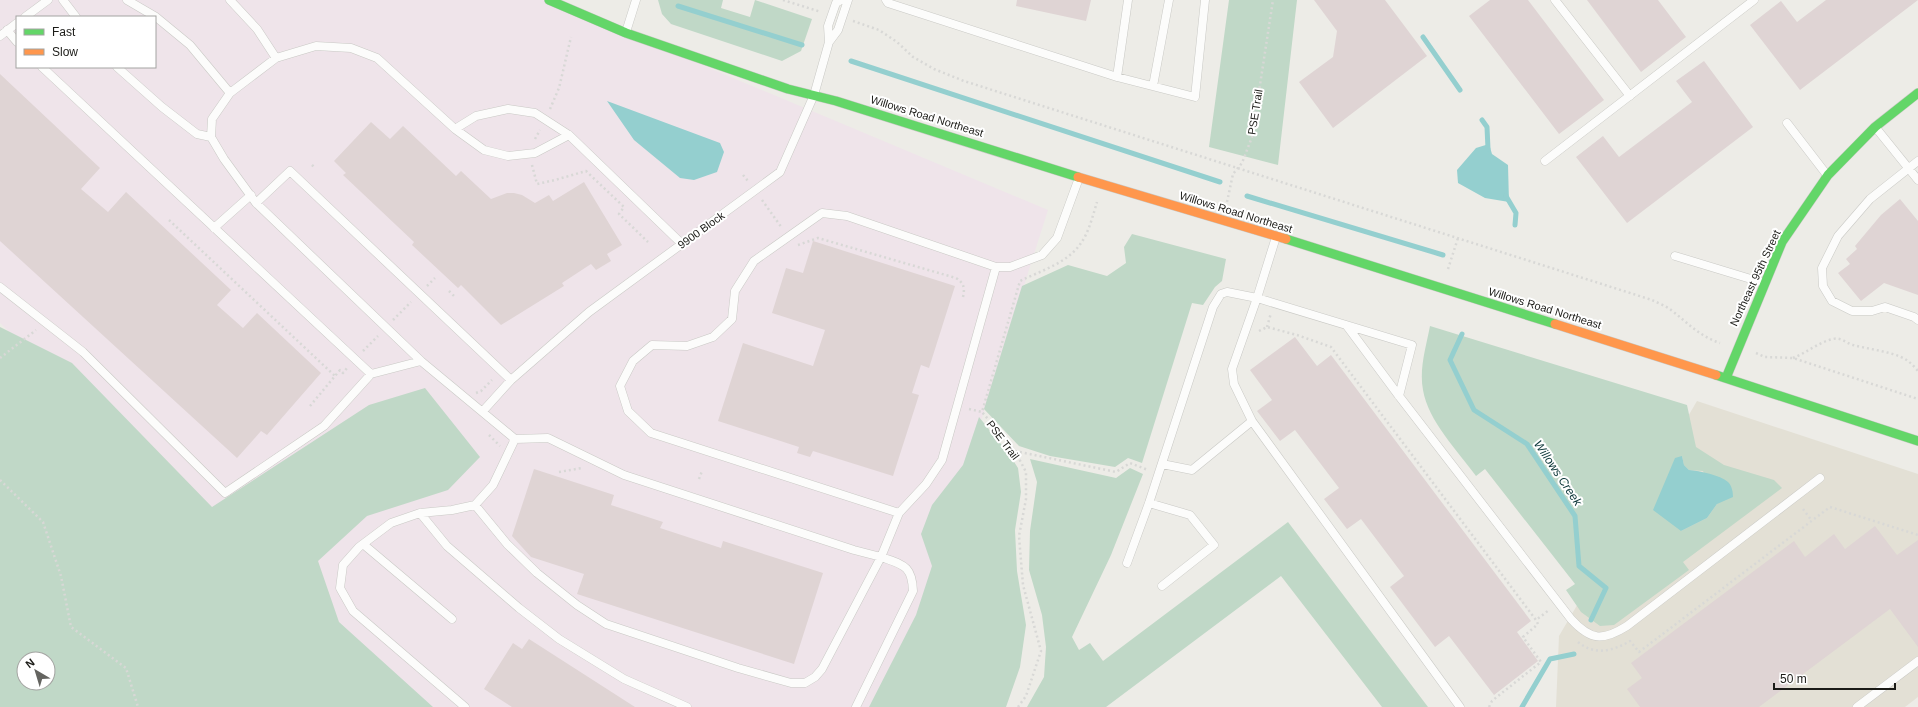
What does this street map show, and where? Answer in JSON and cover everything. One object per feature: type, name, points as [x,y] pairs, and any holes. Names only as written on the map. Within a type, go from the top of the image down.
[{"type":"main road","name":"Willows Road Northeast","points":[[550,0],[626,33],[788,89],[814,95],[1102,185],[1222,219],[1726,378],[1918,441]]},
{"type":"main road","name":"Northeast 95th Street","points":[[1726,378],[1782,242],[1828,176],[1875,127],[1918,93]]},
{"type":"lane","points":[[26,16],[48,0]]},
{"type":"lane","points":[[63,0],[75,16]]},
{"type":"lane","points":[[127,0],[153,16]]},
{"type":"lane","points":[[230,0],[257,29],[276,58]]},
{"type":"lane","points":[[626,33],[636,0]]},
{"type":"lane","name":"9900 Block","points":[[483,411],[511,380],[589,312],[780,172],[814,95],[829,42],[828,26],[836,3],[841,0]]},
{"type":"lane","points":[[829,42],[838,30],[848,0]]},
{"type":"lane","points":[[886,0],[888,3],[1117,77],[1195,97],[1205,0]]},
{"type":"lane","points":[[1117,77],[1128,0]]},
{"type":"lane","points":[[1153,86],[1169,0]]},
{"type":"lane","points":[[1555,0],[1630,96]]},
{"type":"lane","points":[[1545,162],[1754,0]]},
{"type":"lane","points":[[156,18],[190,45],[230,93]]},
{"type":"lane","points":[[0,36],[16,24]]},
{"type":"lane","points":[[8,30],[16,41]]},
{"type":"lane","points":[[568,135],[535,153],[508,156],[484,150],[455,129],[377,58],[351,48],[316,46],[276,58],[230,93],[212,119],[212,137],[224,159],[256,203],[421,360],[515,439],[548,438],[624,475],[904,565],[912,577],[913,591],[856,707]]},
{"type":"lane","points":[[43,68],[371,374]]},
{"type":"lane","points":[[118,68],[162,107],[197,134],[212,137]]},
{"type":"lane","points":[[455,129],[476,116],[508,109],[535,113],[568,135],[682,244]]},
{"type":"lane","points":[[1787,123],[1828,176]]},
{"type":"lane","points":[[1875,127],[1918,180]]},
{"type":"lane","points":[[1918,161],[1870,199],[1838,236],[1822,268],[1823,286],[1832,301],[1852,311],[1872,311],[1885,307],[1914,316],[1918,320]]},
{"type":"lane","points":[[256,203],[290,171],[511,380]]},
{"type":"lane","points":[[899,513],[651,434],[628,411],[620,386],[633,361],[652,345],[686,346],[713,337],[732,319],[735,290],[754,261],[822,213],[847,216],[996,267],[1010,267],[1042,255],[1057,238],[1079,177]]},
{"type":"lane","points":[[214,228],[251,195]]},
{"type":"lane","points":[[1276,236],[1257,298],[1232,369],[1234,384],[1252,421],[1460,707]]},
{"type":"lane","points":[[1675,256],[1764,283]]},
{"type":"lane","points":[[475,505],[507,544],[536,573],[577,605],[606,624],[738,668],[791,683],[805,683],[815,677],[822,669],[881,557],[899,513],[926,484],[942,460],[996,267]]},
{"type":"lane","points":[[0,287],[83,352],[225,493],[324,426],[371,374],[421,360]]},
{"type":"lane","points":[[1127,563],[1149,503],[1216,300],[1221,294],[1227,292],[1257,298],[1412,345],[1399,396]]},
{"type":"lane","points":[[1347,326],[1399,396],[1571,619],[1589,635],[1600,637],[1612,635],[1627,626],[1820,478]]},
{"type":"lane","points":[[1162,464],[1192,470],[1252,421]]},
{"type":"lane","points":[[465,707],[353,611],[340,588],[343,565],[364,544],[391,523],[420,513],[452,510],[475,505],[493,485],[515,439]]},
{"type":"lane","points":[[1149,503],[1190,515],[1214,545],[1162,586]]},
{"type":"lane","points":[[420,513],[447,546],[519,608],[559,639],[624,678],[687,707]]},
{"type":"lane","points":[[364,544],[452,618]]},
{"type":"lane","points":[[1857,707],[1918,661]]},
{"type":"path","points":[[783,0],[822,12]]},
{"type":"path","name":"PSE Trail","points":[[1222,219],[1233,174],[1242,163],[1252,137],[1273,0]]},
{"type":"path","points":[[855,22],[879,30],[897,42],[912,57],[934,69],[964,82],[1652,300],[1670,309],[1694,330],[1718,342]]},
{"type":"path","points":[[555,100],[571,37]]},
{"type":"path","points":[[537,184],[562,179],[586,171],[624,207],[619,214],[648,242]]},
{"type":"path","points":[[743,175],[788,237],[797,246],[818,238],[956,278],[961,281],[965,288],[963,297]]},
{"type":"path","name":"PSE Trail","points":[[1018,707],[1026,696],[1041,651],[1023,585],[1019,536],[1026,499],[1026,472],[1015,451],[982,412],[1020,281],[1055,265],[1071,254],[1081,243],[1102,185]]},
{"type":"path","points":[[169,220],[335,376]]},
{"type":"path","points":[[1448,268],[1458,238]]},
{"type":"path","points":[[428,285],[435,278]]},
{"type":"path","points":[[449,291],[454,296]]},
{"type":"path","points":[[396,317],[411,302]]},
{"type":"path","points":[[1267,327],[1271,313]]},
{"type":"path","points":[[0,358],[45,322]]},
{"type":"path","points":[[1256,338],[1258,331],[1267,327],[1297,335],[1331,347],[1536,620],[1538,624],[1523,637],[1542,662],[1492,701],[1489,707]]},
{"type":"path","points":[[360,354],[379,335]]},
{"type":"path","points":[[1793,358],[1832,339],[1840,339],[1852,345],[1870,348],[1877,352],[1902,358],[1910,362],[1918,371]]},
{"type":"path","points":[[1753,352],[1765,357],[1793,358],[1918,399]]},
{"type":"path","points":[[310,406],[340,370],[343,373],[347,368]]},
{"type":"path","points":[[474,392],[481,391],[492,380]]},
{"type":"path","points":[[1015,451],[1116,472],[1130,463],[1151,471],[1162,464]]},
{"type":"path","points":[[559,472],[585,467]]},
{"type":"path","points":[[699,479],[702,471]]},
{"type":"path","points":[[0,480],[43,522],[61,576],[71,627],[126,668],[138,707]]},
{"type":"path","points":[[1575,640],[1584,647],[1596,652],[1614,649],[1630,641],[1639,652],[1830,507],[1918,534]]},
{"type":"path","points":[[1803,509],[1812,521]]},
{"type":"path","points":[[1536,620],[1549,610],[1554,616]]},
{"type":"shaded area","points":[[0,0],[547,0],[1048,210],[890,707],[388,707],[0,323]]},
{"type":"shaded area","points":[[1697,401],[1918,474],[1918,697],[1905,707],[1556,707],[1559,636]]},
{"type":"green space","points":[[658,0],[723,0],[721,8],[750,17],[755,0],[812,19],[801,51],[782,61],[671,24],[662,14]]},
{"type":"green space","points":[[1229,0],[1297,0],[1278,165],[1209,147]]},
{"type":"green space","points":[[1132,234],[1226,259],[1222,281],[1215,287],[1203,305],[1192,303],[1142,463],[1128,458],[1115,467],[1050,456],[1019,446],[984,409],[1022,286],[1068,265],[1107,276],[1126,263],[1124,247]]},
{"type":"green space","points":[[1430,326],[1687,405],[1696,447],[1724,465],[1774,480],[1782,488],[1683,562],[1689,570],[1614,625],[1600,626],[1581,612],[1566,590],[1575,584],[1485,469],[1476,476],[1437,424],[1426,402],[1422,382],[1422,366]],"holes":[[[1682,456],[1684,465],[1689,470],[1703,471],[1717,504],[1707,518],[1681,531]]]},
{"type":"green space","points":[[0,327],[72,363],[212,507],[369,405],[425,388],[480,457],[448,490],[367,516],[318,561],[339,622],[433,707],[0,707]]},
{"type":"green space","points":[[979,417],[1009,454],[1018,468],[1021,492],[1015,530],[1017,571],[1026,625],[1020,667],[1006,707],[869,707],[916,615],[932,566],[921,534],[932,505],[963,465]]},
{"type":"green space","points":[[1030,459],[1116,478],[1130,468],[1143,474],[1111,555],[1072,637],[1079,650],[1090,643],[1103,661],[1288,522],[1428,707],[1382,707],[1281,576],[1106,707],[1027,707],[1044,677],[1046,647],[1042,615],[1029,570],[1030,531],[1037,482]]},
{"type":"water","points":[[607,101],[720,143],[724,152],[717,172],[694,180],[680,178],[634,140]]},
{"type":"water","points":[[1489,144],[1492,154],[1508,165],[1509,202],[1485,198],[1458,183],[1457,170],[1476,148]]},
{"type":"water","points":[[1682,456],[1684,465],[1689,470],[1715,475],[1728,482],[1732,489],[1733,497],[1717,504],[1707,518],[1681,531],[1653,510],[1675,458]]},
{"type":"building","points":[[1017,0],[1091,0],[1086,21],[1016,6]]},
{"type":"building","points":[[1314,0],[1385,0],[1427,56],[1333,128],[1299,82],[1333,57],[1337,31]]},
{"type":"building","points":[[1490,0],[1528,0],[1604,100],[1559,134],[1469,16]]},
{"type":"building","points":[[1587,0],[1658,0],[1686,37],[1641,72]]},
{"type":"building","points":[[1826,0],[1918,0],[1800,90],[1750,25],[1781,1],[1797,22]]},
{"type":"building","points":[[1704,61],[1753,127],[1627,223],[1576,157],[1603,136],[1619,157],[1692,102],[1676,81]]},
{"type":"building","points":[[0,74],[100,168],[81,189],[108,212],[126,192],[231,290],[217,305],[243,328],[257,313],[321,373],[267,435],[261,431],[237,458],[0,241]]},
{"type":"building","points":[[371,122],[390,139],[403,126],[456,176],[461,171],[491,199],[507,193],[514,193],[522,195],[535,203],[549,195],[553,201],[584,182],[622,245],[607,254],[611,261],[596,270],[591,264],[562,283],[564,286],[501,325],[461,285],[458,288],[412,245],[414,242],[343,175],[346,173],[334,161]]},
{"type":"building","points":[[1900,199],[1918,221],[1918,295],[1884,283],[1861,301],[1838,273],[1850,264],[1846,259],[1857,249],[1855,246],[1881,215]]},
{"type":"building","points":[[813,241],[955,286],[929,368],[921,365],[912,393],[919,395],[893,476],[813,451],[810,457],[797,453],[799,447],[718,421],[743,343],[813,366],[825,330],[772,313],[786,268],[803,273]]},
{"type":"building","points":[[1295,337],[1317,366],[1331,355],[1531,621],[1517,632],[1538,661],[1494,695],[1449,636],[1435,647],[1390,587],[1404,576],[1361,519],[1347,529],[1324,499],[1339,488],[1295,430],[1280,441],[1257,411],[1272,400],[1250,370]]},
{"type":"building","points":[[534,469],[614,495],[611,505],[663,522],[660,528],[721,548],[723,541],[823,573],[794,664],[577,594],[584,574],[531,557],[512,536]]},
{"type":"building","points":[[1875,526],[1897,555],[1918,540],[1918,647],[1890,609],[1759,707],[1640,707],[1627,689],[1642,678],[1631,663],[1794,541],[1805,557],[1834,534],[1845,549]]},
{"type":"building","points":[[529,639],[635,707],[512,707],[484,689],[513,643],[522,649]]},
{"type":"waterway","points":[[678,6],[802,45]]},
{"type":"waterway","name":"Willows Creek","points":[[1423,37],[1460,90]]},
{"type":"waterway","points":[[851,61],[1220,182]]},
{"type":"waterway","name":"Willows Creek","points":[[1482,120],[1487,127],[1488,149]]},
{"type":"waterway","points":[[1247,196],[1443,255]]},
{"type":"waterway","name":"Willows Creek","points":[[1506,196],[1516,213],[1515,225]]},
{"type":"waterway","name":"Willows Creek","points":[[1462,334],[1450,360],[1474,410],[1527,444],[1575,516],[1579,566],[1606,588],[1591,620]]},
{"type":"waterway","name":"Willows Creek","points":[[1522,707],[1550,659],[1574,654]]},
{"type":"traffic: fast","points":[[549,0],[626,33],[788,89],[836,101],[1078,177]]},
{"type":"traffic: fast","points":[[1726,378],[1782,242],[1828,175],[1875,127],[1918,93]]},
{"type":"traffic: fast","points":[[1286,239],[1555,324]]},
{"type":"traffic: fast","points":[[1716,375],[1918,441]]},
{"type":"traffic: slow","points":[[1078,177],[1286,239]]},
{"type":"traffic: slow","points":[[1555,324],[1716,375]]}]
